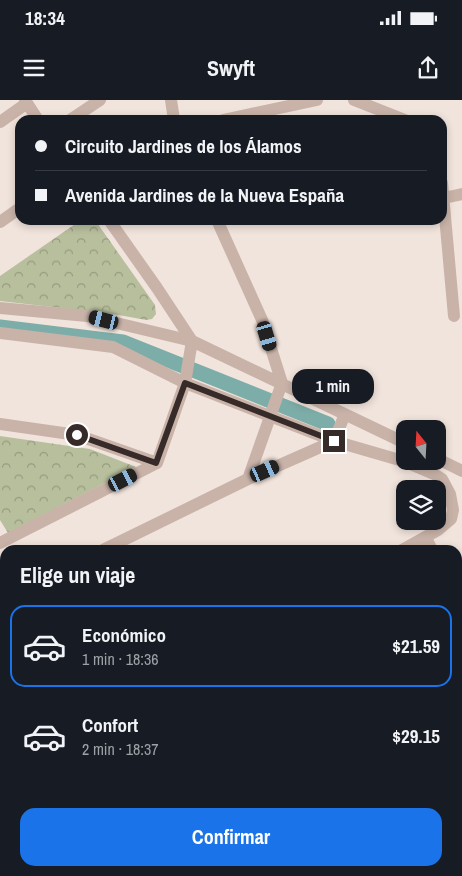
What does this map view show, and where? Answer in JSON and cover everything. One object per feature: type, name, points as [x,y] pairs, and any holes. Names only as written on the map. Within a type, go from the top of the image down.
[{"type":"street","points":[[78,115],[100,100]]},
{"type":"street","points":[[171,100],[173,115]]},
{"type":"street","points":[[246,115],[317,100]]},
{"type":"street","points":[[354,100],[392,115]]},
{"type":"street","points":[[0,122],[26,102],[35,115]]},
{"type":"street","points":[[447,197],[462,194]]},
{"type":"street","points":[[0,222],[15,212]]},
{"type":"street","points":[[1,539],[156,463],[186,379],[191,347],[157,288],[113,225]]},
{"type":"street","points":[[219,225],[262,320],[281,386],[248,479]]},
{"type":"street","points":[[446,225],[454,316]]},
{"type":"street","points":[[0,308],[87,316],[191,347],[345,414],[396,439]]},
{"type":"street","points":[[0,333],[113,347],[334,441],[420,467],[442,479],[450,494],[453,510],[451,519],[438,530],[412,545]]},
{"type":"street","points":[[112,545],[248,479],[334,441],[345,414]]},
{"type":"street","points":[[0,424],[77,435],[156,463]]},
{"type":"street","points":[[446,463],[462,471]]},
{"type":"street","points":[[426,538],[430,545]]},
{"type":"green space","points":[[74,225],[99,225],[155,305],[156,314],[152,319],[146,320],[113,314],[0,301],[0,276]]},
{"type":"green space","points":[[0,436],[90,449],[136,467],[8,533],[0,520]]},
{"type":"waterway","points":[[0,327],[123,342],[328,424]]},
{"type":"route","points":[[77,435],[156,463],[185,383],[334,441]]}]
